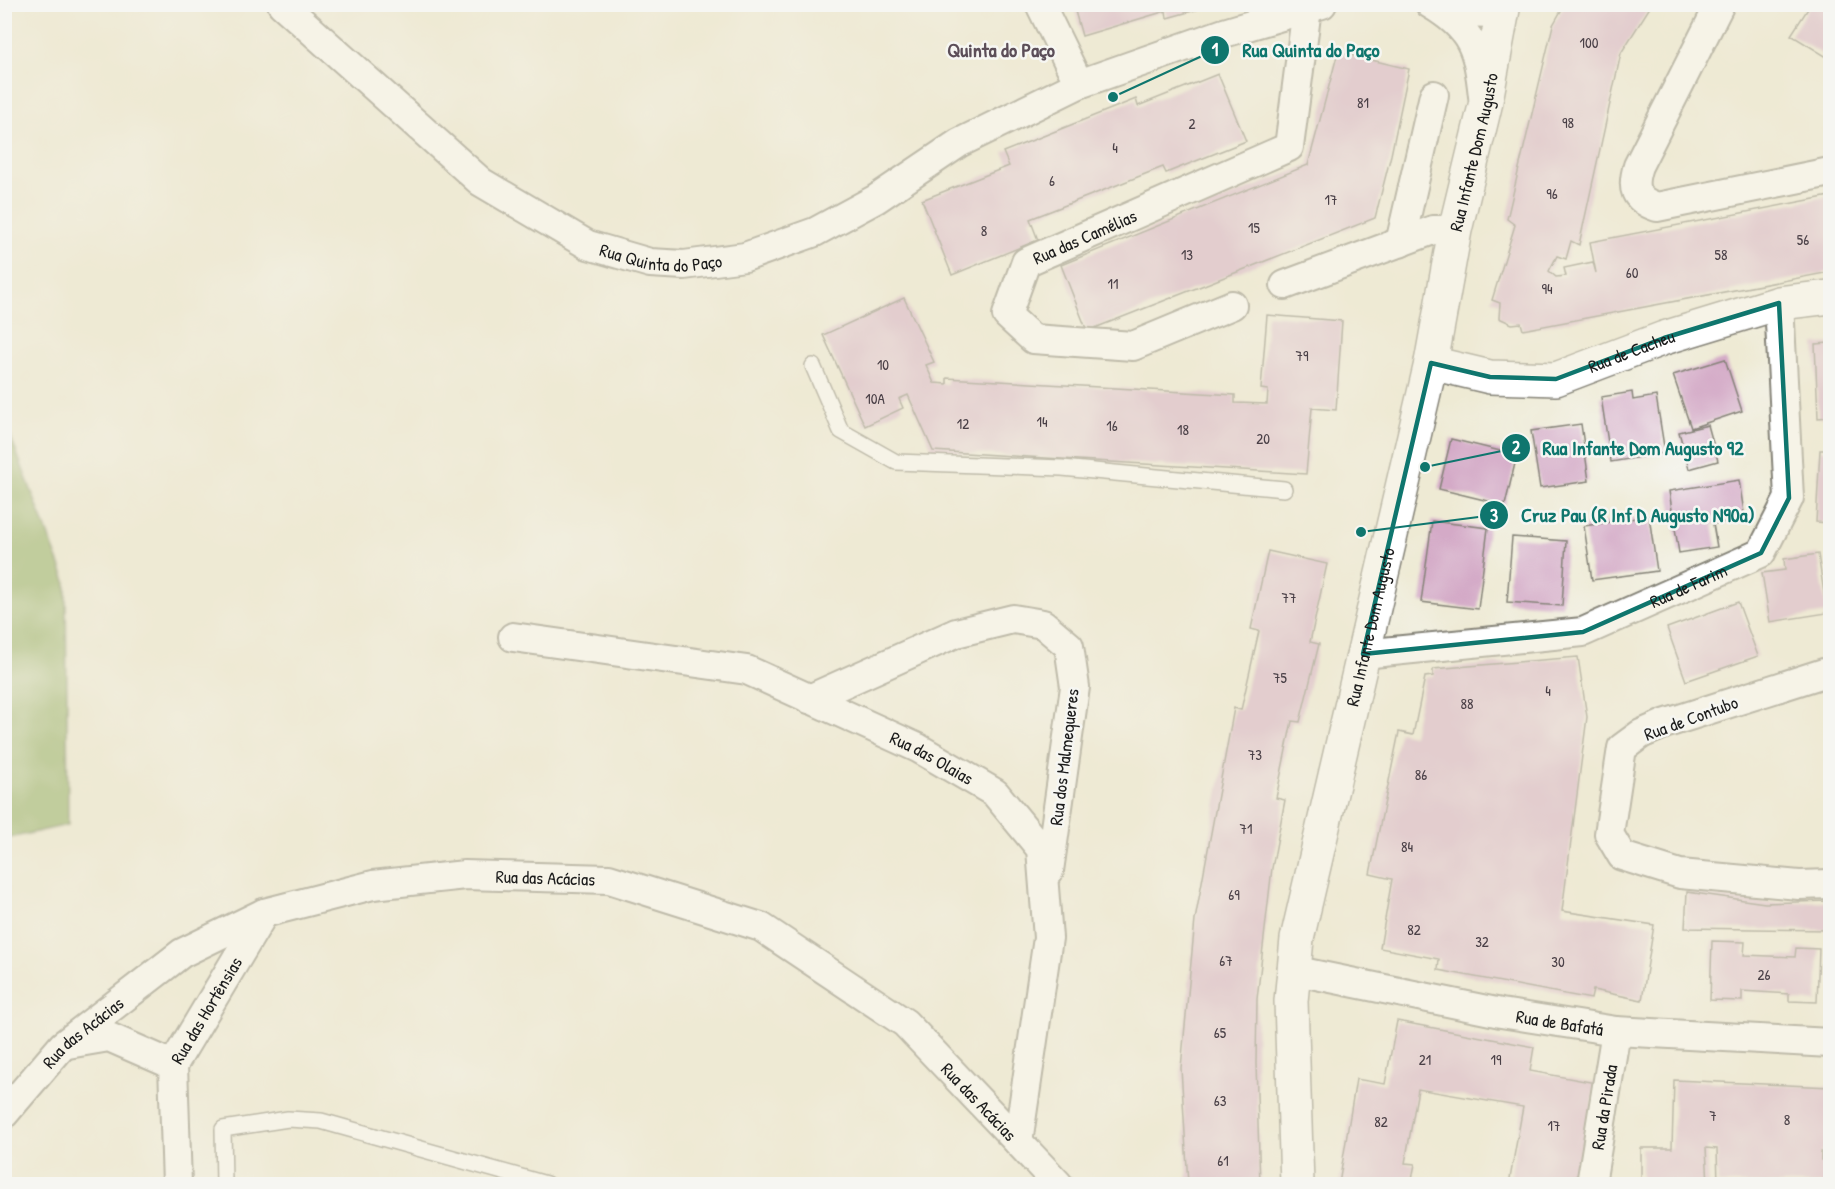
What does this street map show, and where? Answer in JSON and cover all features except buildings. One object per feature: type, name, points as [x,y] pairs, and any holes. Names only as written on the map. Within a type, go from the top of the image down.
[{"type":"main road","name":"Rua Infante Dom Augusto","points":[[1297,1185],[1291,1000],[1297,939],[1431,363],[1455,230],[1485,106],[1500,8]]},
{"type":"main road","name":"Rua de Cacheu","points":[[1431,363],[1490,377],[1556,380],[1664,338],[1779,303],[1830,297]]},
{"type":"street","name":"Rua Quinta do Paço","points":[[282,4],[481,182],[588,245],[650,263],[684,265],[744,257],[815,232],[876,199],[959,142],[1079,84],[1224,33],[1314,6]]},
{"type":"street","points":[[1040,4],[1079,84]]},
{"type":"street","points":[[1720,4],[1638,166],[1635,187],[1638,195],[1642,201],[1657,207],[1830,172]]},
{"type":"street","name":"Rua das Camélias","points":[[1232,305],[1133,346],[1033,339],[1008,315],[1026,262],[1288,147],[1314,6]]},
{"type":"street","points":[[1437,8],[1500,8]]},
{"type":"street","points":[[1437,8],[1459,26],[1473,43],[1479,61],[1485,106]]},
{"type":"street","points":[[1400,243],[1434,95]]},
{"type":"street","points":[[1285,285],[1433,230],[1455,230]]},
{"type":"street","name":"Rua de Farim","points":[[1363,654],[1583,632],[1761,554],[1789,498],[1779,303]]},
{"type":"street","name":"Rua dos Malmequeres","points":[[810,699],[956,633],[1013,619],[1043,624],[1069,646],[1075,687],[1045,899]]},
{"type":"street","name":"Rua das Olaias","points":[[513,637],[747,670],[918,748],[995,793],[1041,849],[1048,938],[1018,1142]]},
{"type":"street","name":"Rua de Contubo","points":[[1830,671],[1664,724],[1641,734],[1622,748],[1609,834],[1622,856],[1680,874],[1799,885],[1830,884]]},
{"type":"street","name":"Rua das Acácias","points":[[4,1114],[63,1045],[182,953],[264,913],[373,885],[465,875],[609,879],[761,927],[905,1023],[1058,1185]]},
{"type":"street","name":"Rua das Hortênsias","points":[[177,1185],[173,1065],[264,913]]},
{"type":"street","name":"Rua de Bafatá","points":[[1293,970],[1501,1013],[1616,1031],[1830,1043]]},
{"type":"street","name":"Rua da Pirada","points":[[1591,1185],[1616,1031]]},
{"type":"street","points":[[63,1045],[109,1037],[173,1065]]},
{"type":"lane","points":[[813,366],[841,431],[896,462],[1062,468],[1284,489]]},
{"type":"lane","points":[[224,1185],[223,1129],[288,1119],[321,1122],[546,1185]]},
{"type":"highlighted area","points":[[1779,303],[1789,498],[1761,553],[1583,632],[1363,654],[1431,363],[1490,377],[1556,379],[1664,338]]},
{"type":"green space","points":[[5,422],[66,581],[68,825],[5,839]]},
{"type":"place","name":"Rua Quinta do Paço","points":[[1113,97]]},
{"type":"place","name":"Rua Infante Dom Augusto 92","points":[[1425,467]]},
{"type":"place","name":"Cruz Pau (R Inf D Augusto N90a)","points":[[1361,532]]},
{"type":"district","name":"Quinta do Paço","points":[[1001,49]]}]
